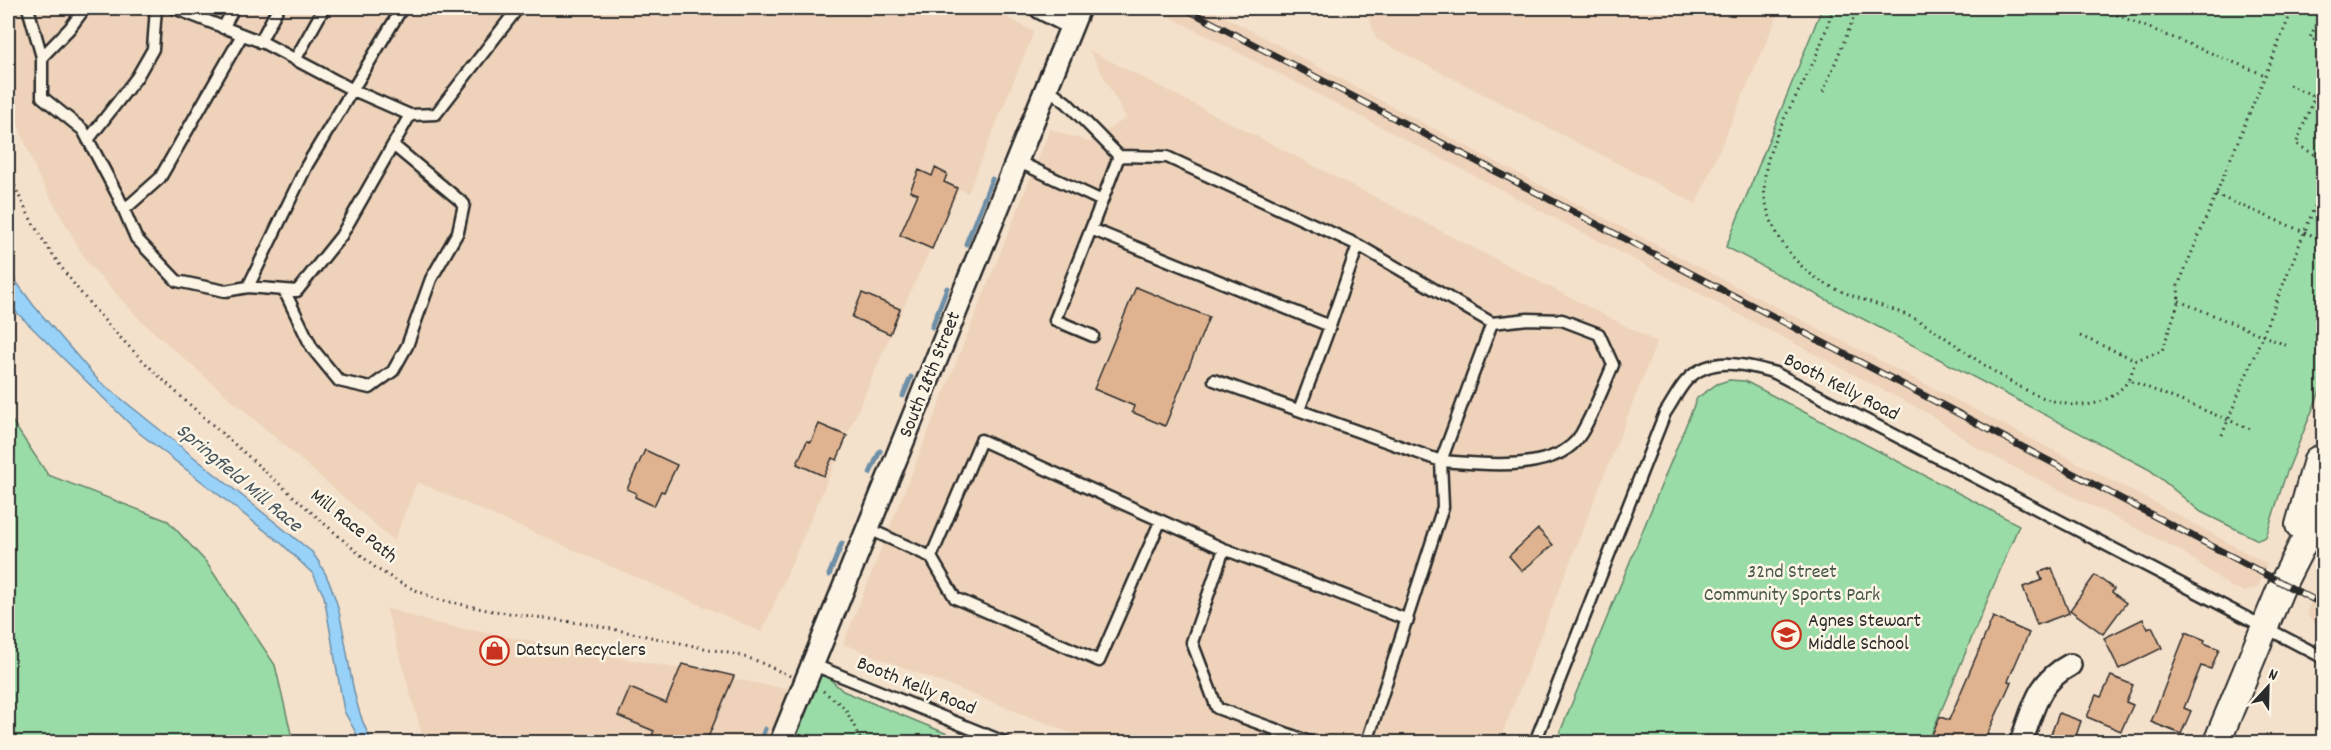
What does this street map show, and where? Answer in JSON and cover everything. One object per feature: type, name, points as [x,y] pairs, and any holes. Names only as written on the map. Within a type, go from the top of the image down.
[{"type":"street","points":[[1041,8],[1075,16]]},
{"type":"street","name":"South 28th Street","points":[[781,742],[1075,16]]},
{"type":"street","points":[[2283,583],[2317,460],[2324,457]]},
{"type":"street","points":[[2217,742],[2283,583],[2324,502]]},
{"type":"street","points":[[2021,742],[2043,687],[2052,675],[2070,665]]},
{"type":"lane","points":[[28,8],[42,57],[42,98],[83,130],[136,238],[177,281],[225,291],[248,287],[297,291],[341,236],[410,116]]},
{"type":"lane","points":[[42,57],[70,28],[85,8]]},
{"type":"lane","points":[[88,140],[137,77],[153,49],[156,8]]},
{"type":"lane","points":[[174,8],[188,10],[223,28],[260,42],[352,90],[410,116],[436,114],[518,8]]},
{"type":"lane","points":[[223,28],[234,8]]},
{"type":"lane","points":[[260,42],[278,8]]},
{"type":"lane","points":[[295,60],[324,8]]},
{"type":"lane","points":[[248,287],[307,165],[402,8]]},
{"type":"lane","points":[[124,210],[160,178],[242,35]]},
{"type":"lane","points":[[1046,87],[1067,103],[1119,156],[1167,158],[1358,245],[1492,323],[1528,319],[1562,320],[1599,334],[1613,366],[1580,436],[1554,456],[1511,466],[1441,461],[1214,380]]},
{"type":"lane","points":[[284,290],[312,348],[339,381],[370,388],[393,371],[407,346],[430,279],[458,232],[464,204],[393,145]]},
{"type":"lane","points":[[1093,336],[1055,320],[1119,156]]},
{"type":"lane","points":[[1017,161],[1102,201]]},
{"type":"lane","points":[[1091,229],[1330,326]]},
{"type":"lane","points":[[1299,410],[1358,245]]},
{"type":"lane","points":[[1367,742],[1443,507],[1441,461],[1492,323]]},
{"type":"lane","name":"Booth Kelly Road","points":[[1535,742],[1665,413],[1687,380],[1714,364],[1744,363],[1775,373],[2324,658]]},
{"type":"lane","points":[[931,558],[981,440],[1224,549],[1408,620]]},
{"type":"lane","points":[[869,529],[931,558],[955,598],[1099,661],[1160,522]]},
{"type":"lane","points":[[1224,549],[1192,642],[1216,708],[1310,742]]},
{"type":"lane","name":"Booth Kelly Road","points":[[810,674],[1004,742]]},
{"type":"path","points":[[1833,8],[1812,65],[1775,138],[1768,158],[1765,183],[1767,207],[1771,222],[1786,249],[1822,282],[1914,318],[1942,335],[1996,375],[2032,392],[2081,404],[2114,394],[2129,380],[2136,360]]},
{"type":"path","points":[[1823,92],[1858,8]]},
{"type":"path","points":[[2100,8],[2265,75]]},
{"type":"path","points":[[2080,336],[2136,360],[2162,351],[2179,301],[2178,286],[2293,8]]},
{"type":"path","points":[[2323,8],[2310,38],[2324,44]]},
{"type":"path","points":[[2324,73],[2296,144],[2324,160]]},
{"type":"path","points":[[2289,85],[2324,100]]},
{"type":"path","name":"Mill Race Path","points":[[8,169],[34,221],[61,266],[105,323],[203,417],[377,569],[404,585],[436,599],[486,610],[592,625],[733,654],[810,674],[824,691],[845,708],[862,742]]},
{"type":"path","points":[[2222,435],[2324,184]]},
{"type":"path","points":[[2216,195],[2321,239]]},
{"type":"path","points":[[2179,301],[2288,346]]},
{"type":"path","points":[[2129,380],[2253,430]]},
{"type":"shaded area","points":[[8,8],[990,8],[1034,32],[968,193],[959,189],[891,334],[762,632],[417,482],[394,541],[142,322],[87,262],[37,174],[8,97]]},
{"type":"shaded area","points":[[1153,8],[1209,8],[1502,165],[2169,510],[2267,564],[2258,587],[2245,592],[2231,587],[2181,551],[1980,450],[1929,414]]},
{"type":"shaded area","points":[[1365,8],[1781,8],[1696,204],[1376,39]]},
{"type":"shaded area","points":[[1089,50],[1657,342],[1499,742],[1094,742],[843,644],[1050,129],[1089,142],[1126,118]]},
{"type":"shaded area","points":[[2316,591],[2323,591],[2323,629],[2308,617],[2307,610]]},
{"type":"shaded area","name":"Datsun Recyclers","points":[[386,608],[434,623],[789,689],[767,742],[424,742]]},
{"type":"green space","points":[[1822,8],[2323,8],[2323,384],[2285,477],[2266,537],[2258,540],[2201,512],[2150,470],[1726,247]]},
{"type":"green space","name":"32nd Street Community Sports Park","points":[[1729,380],[1745,381],[2019,525],[1928,742],[1556,742],[1697,398],[1717,384]]},
{"type":"green space","points":[[8,415],[48,475],[168,521],[206,562],[275,665],[293,742],[8,742]]},
{"type":"green space","points":[[821,671],[843,691],[967,742],[792,742]]},
{"type":"water","points":[[8,264],[12,276],[34,306],[98,380],[312,552],[326,574],[335,597],[355,695],[372,742],[361,742],[344,711],[324,596],[313,574],[282,544],[138,432],[8,304]]},
{"type":"building","points":[[935,168],[947,174],[944,182],[957,188],[932,249],[900,235],[918,194],[910,191],[919,170],[932,176]]},
{"type":"building","points":[[1136,287],[1209,317],[1165,426],[1132,412],[1134,406],[1094,389]]},
{"type":"building","points":[[862,293],[900,309],[890,334],[852,317]]},
{"type":"building","points":[[819,424],[847,436],[837,460],[832,458],[824,476],[797,464],[807,441],[811,442]]},
{"type":"building","points":[[645,450],[677,465],[664,492],[661,491],[654,506],[635,497],[636,493],[627,489]]},
{"type":"building","points":[[1538,529],[1553,545],[1522,571],[1509,556]]},
{"type":"building","points":[[2052,568],[2069,613],[2037,625],[2023,587],[2042,580],[2039,572]]},
{"type":"building","points":[[2095,575],[2114,589],[2112,592],[2126,603],[2103,634],[2070,610]]},
{"type":"building","points":[[1993,617],[2029,633],[2008,681],[2011,682],[1984,742],[1943,742],[1931,737],[1940,717],[1949,720]]},
{"type":"building","points":[[2143,619],[2148,629],[2152,627],[2162,648],[2119,669],[2104,638]]},
{"type":"building","points":[[2186,632],[2219,649],[2211,669],[2201,666],[2184,708],[2191,711],[2181,734],[2151,722]]},
{"type":"building","name":"Datsun Recyclers","points":[[682,664],[734,676],[706,742],[669,742],[652,735],[654,731],[618,716],[630,688],[666,703]]},
{"type":"building","points":[[2111,676],[2133,685],[2126,702],[2133,705],[2121,731],[2087,717],[2096,695],[2101,697]]},
{"type":"building","points":[[2059,713],[2081,721],[2074,742],[2048,742]]},
{"type":"waterway","points":[[966,244],[992,179]]},
{"type":"waterway","points":[[932,327],[947,288]]},
{"type":"waterway","points":[[903,396],[911,377]]},
{"type":"waterway","points":[[870,473],[880,451]]},
{"type":"waterway","points":[[829,575],[842,543]]},
{"type":"waterway","points":[[760,742],[765,729]]},
{"type":"railway","points":[[1184,8],[2324,605]]},
{"type":"place","name":"Agnes Stewart Middle School","points":[[1787,634]]},
{"type":"place","name":"Datsun Recyclers","points":[[495,651]]},
{"type":"water label","name":"Springfield Mill Race","points":[[238,479]]}]
